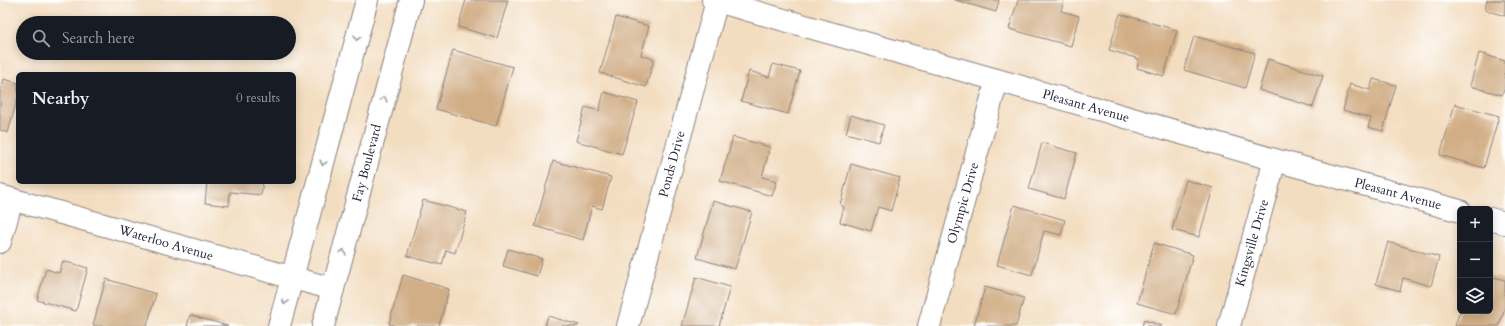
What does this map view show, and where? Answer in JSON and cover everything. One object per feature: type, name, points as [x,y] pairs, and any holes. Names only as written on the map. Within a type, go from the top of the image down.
[{"type":"street","points":[[279,326],[367,0]]},
{"type":"street","name":"Fay Boulevard","points":[[323,326],[411,0]]},
{"type":"street","name":"Pleasant Avenue","points":[[715,1],[1457,210]]},
{"type":"street","name":"Ponds Drive","points":[[628,326],[715,1]]},
{"type":"street","name":"Olympic Drive","points":[[929,326],[997,80]]},
{"type":"street","name":"Kingsville Drive","points":[[1229,326],[1276,160]]},
{"type":"street","points":[[0,242],[6,198]]},
{"type":"street","name":"Waterloo Avenue","points":[[6,198],[333,289]]},
{"type":"street","points":[[1493,220],[1505,223]]},
{"type":"building","points":[[466,0],[508,0],[497,38],[458,27]]},
{"type":"building","points":[[955,0],[999,0],[996,12]]},
{"type":"building","points":[[1018,0],[1064,1],[1061,11],[1079,16],[1071,46],[1009,29]]},
{"type":"building","points":[[1487,0],[1505,0],[1505,16],[1485,10]]},
{"type":"building","points":[[1120,14],[1177,30],[1164,76],[1137,68],[1139,59],[1109,50]]},
{"type":"building","points":[[616,17],[649,26],[641,55],[654,59],[646,87],[600,73]]},
{"type":"building","points":[[1194,36],[1255,53],[1245,88],[1184,70]]},
{"type":"building","points":[[453,50],[513,67],[496,126],[436,109]]},
{"type":"building","points":[[1479,53],[1505,61],[1505,85],[1502,95],[1470,86]]},
{"type":"building","points":[[1268,59],[1323,76],[1313,107],[1259,90]]},
{"type":"building","points":[[773,64],[800,71],[788,114],[741,101],[749,71],[769,77]]},
{"type":"building","points":[[4,79],[16,82],[16,103],[8,133],[0,130],[0,92]]},
{"type":"building","points":[[1373,79],[1396,85],[1383,131],[1368,127],[1371,118],[1343,110],[1350,84],[1370,90]]},
{"type":"building","points":[[604,92],[638,102],[622,154],[576,141],[585,107],[599,111]]},
{"type":"building","points":[[1455,104],[1499,116],[1484,168],[1440,155]]},
{"type":"building","points":[[851,115],[884,125],[879,142],[846,133]]},
{"type":"building","points":[[733,137],[770,147],[762,177],[777,181],[772,196],[720,181]]},
{"type":"building","points":[[1042,143],[1077,153],[1064,199],[1029,189]]},
{"type":"building","points":[[553,161],[611,177],[602,209],[592,206],[583,240],[535,226]]},
{"type":"building","points":[[851,164],[900,178],[891,211],[878,207],[871,231],[840,222],[844,207],[840,205]]},
{"type":"building","points":[[1186,180],[1213,188],[1199,237],[1172,230]]},
{"type":"building","points":[[207,184],[263,184],[261,195],[230,192],[229,206],[205,203]]},
{"type":"building","points":[[423,200],[467,212],[455,253],[446,250],[442,265],[407,256]]},
{"type":"building","points":[[713,201],[752,212],[735,269],[697,258]]},
{"type":"building","points":[[1014,205],[1065,220],[1061,235],[1044,231],[1032,275],[997,265]]},
{"type":"building","points":[[1388,242],[1439,257],[1431,286],[1403,278],[1400,291],[1376,284]]},
{"type":"building","points":[[1154,243],[1193,255],[1176,314],[1137,303]]},
{"type":"building","points":[[508,249],[542,259],[537,276],[503,266]]},
{"type":"building","points":[[63,261],[88,268],[76,311],[37,300],[46,269],[59,273]]},
{"type":"building","points":[[403,275],[449,289],[439,326],[396,326],[389,324]]},
{"type":"building","points":[[696,277],[730,287],[719,326],[682,326]]},
{"type":"building","points":[[1493,277],[1505,280],[1505,307],[1499,326],[1455,326],[1459,314],[1493,314]]},
{"type":"building","points":[[106,279],[156,294],[147,326],[93,325]]},
{"type":"building","points":[[985,287],[1024,298],[1016,326],[974,326]]},
{"type":"building","points":[[190,315],[228,326],[187,326]]},
{"type":"building","points":[[548,316],[579,325],[545,326]]},
{"type":"building","points":[[1144,320],[1162,326],[1142,326]]}]
